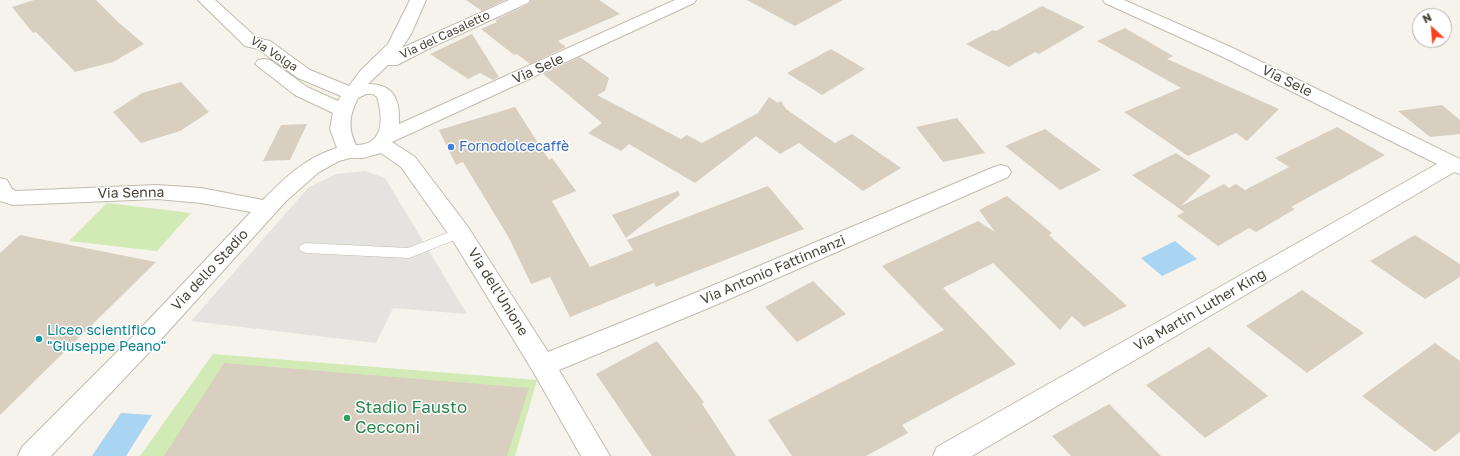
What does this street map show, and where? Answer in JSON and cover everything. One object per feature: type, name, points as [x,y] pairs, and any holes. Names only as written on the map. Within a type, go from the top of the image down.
[{"type":"street","name":"Via Volga","points":[[206,0],[252,42],[264,45],[304,74],[350,98]]},
{"type":"street","points":[[390,57],[364,76],[358,83],[340,117],[339,130],[349,151],[364,151],[384,140],[391,121],[390,108],[385,94],[385,80],[390,57],[418,0]]},
{"type":"street","name":"Via del Casaletto","points":[[390,57],[426,43],[522,0]]},
{"type":"street","name":"Via Sele","points":[[384,140],[688,0]]},
{"type":"street","name":"Via Sele","points":[[1114,0],[1229,53],[1456,166]]},
{"type":"street","points":[[252,42],[250,46],[254,53],[301,91],[350,98],[364,89],[377,89],[385,94]]},
{"type":"street","points":[[304,74],[328,77],[353,74],[390,57]]},
{"type":"street","name":"Via dell'Unione","points":[[384,140],[408,162],[460,233],[543,365],[596,456]]},
{"type":"street","name":"Via dello Stadio","points":[[32,456],[146,339],[268,209],[312,167],[332,156],[349,151]]},
{"type":"street","name":"Via Martin Luther King","points":[[947,456],[1456,166]]},
{"type":"street","name":"Via Antonio Fattinnanzi","points":[[543,365],[703,300],[1001,172]]},
{"type":"street","name":"Via Senna","points":[[0,185],[4,194],[13,198],[109,193],[170,192],[227,198],[268,209]]},
{"type":"lane","points":[[306,248],[409,253],[460,233]]},
{"type":"green space","points":[[107,203],[191,213],[157,251],[69,241]]},
{"type":"green space","name":"Stadio Fausto Cecconi","points":[[213,354],[537,380],[515,456],[140,456]]},
{"type":"shaded area","points":[[365,171],[385,178],[467,314],[393,308],[376,343],[191,321],[309,187],[336,174]]},
{"type":"water","points":[[1175,241],[1197,259],[1162,276],[1141,258]]},
{"type":"water","points":[[121,413],[152,415],[126,456],[92,456]]},
{"type":"building","points":[[34,0],[96,0],[118,22],[144,44],[113,62],[75,72],[36,32],[33,33],[12,7]]},
{"type":"building","points":[[466,0],[505,0],[482,11]]},
{"type":"building","points":[[531,0],[599,0],[620,14],[558,41],[566,47],[530,64],[517,54],[514,55],[481,29],[497,22],[495,20],[529,4]]},
{"type":"building","points":[[747,0],[843,0],[795,26]]},
{"type":"building","points":[[1042,6],[1085,27],[1039,54],[1035,52],[1009,67],[966,44],[993,30],[996,31]]},
{"type":"building","points":[[1125,28],[1173,56],[1167,59],[1279,109],[1247,141],[1236,133],[1188,156],[1124,112],[1181,88],[1097,41]]},
{"type":"building","points":[[472,34],[499,77],[493,80],[480,73],[468,79],[430,54]]},
{"type":"building","points":[[831,49],[865,69],[822,95],[787,73]]},
{"type":"building","points":[[580,57],[609,78],[605,91],[597,95],[681,139],[687,135],[702,143],[758,113],[769,97],[778,103],[781,101],[786,109],[835,143],[852,134],[901,168],[863,191],[799,143],[780,154],[756,136],[695,183],[629,144],[621,151],[588,133],[602,123],[543,74]]},
{"type":"building","points":[[181,82],[209,112],[180,131],[141,143],[113,112],[142,93]]},
{"type":"building","points":[[1442,105],[1460,120],[1460,134],[1430,137],[1398,111]]},
{"type":"building","points":[[515,107],[549,160],[552,158],[576,191],[552,201],[590,267],[633,250],[627,240],[768,186],[804,229],[656,287],[654,283],[570,317],[550,277],[531,284],[509,238],[463,162],[456,165],[439,130]]},
{"type":"building","points":[[957,118],[985,153],[943,162],[916,127]]},
{"type":"building","points":[[307,124],[290,160],[263,161],[281,125]]},
{"type":"building","points":[[1337,127],[1385,155],[1291,207],[1295,209],[1256,232],[1249,228],[1218,246],[1177,216],[1184,212],[1132,175],[1176,153],[1211,176],[1181,206],[1224,184],[1229,188],[1236,184],[1245,190],[1289,167],[1275,158]]},
{"type":"building","points":[[1045,129],[1101,170],[1060,190],[1005,146]]},
{"type":"building","points":[[678,191],[680,195],[626,238],[612,215]]},
{"type":"building","points":[[1007,196],[1052,233],[1049,235],[1127,306],[1084,327],[1072,316],[1060,330],[993,263],[943,288],[1016,364],[902,425],[908,433],[866,456],[792,456],[768,420],[944,330],[882,266],[978,221],[995,232],[979,210]]},
{"type":"building","name":"Liceo scientifico \"Giuseppe Peano\"","points":[[20,235],[156,262],[0,415],[0,253]]},
{"type":"building","points":[[1415,235],[1460,264],[1460,277],[1425,299],[1370,261]]},
{"type":"building","points":[[813,281],[846,314],[797,342],[765,307]]},
{"type":"building","points":[[1302,290],[1364,333],[1307,373],[1246,326]]},
{"type":"building","points":[[657,341],[704,402],[702,404],[736,456],[652,456],[596,374]]},
{"type":"building","points":[[1435,343],[1460,361],[1460,432],[1435,452],[1362,396]]},
{"type":"building","points":[[1209,347],[1268,396],[1205,438],[1146,385]]},
{"type":"building","name":"Stadio Fausto Cecconi","points":[[224,363],[529,388],[507,456],[164,456]]},
{"type":"building","points":[[1109,404],[1161,456],[1071,456],[1052,436]]},
{"type":"place","name":"Fornodolcecaffè","points":[[451,147]]},
{"type":"place","name":"Liceo scientifico \"Giuseppe Peano\"","points":[[39,339]]},
{"type":"place","name":"Stadio Fausto Cecconi","points":[[347,418]]}]
